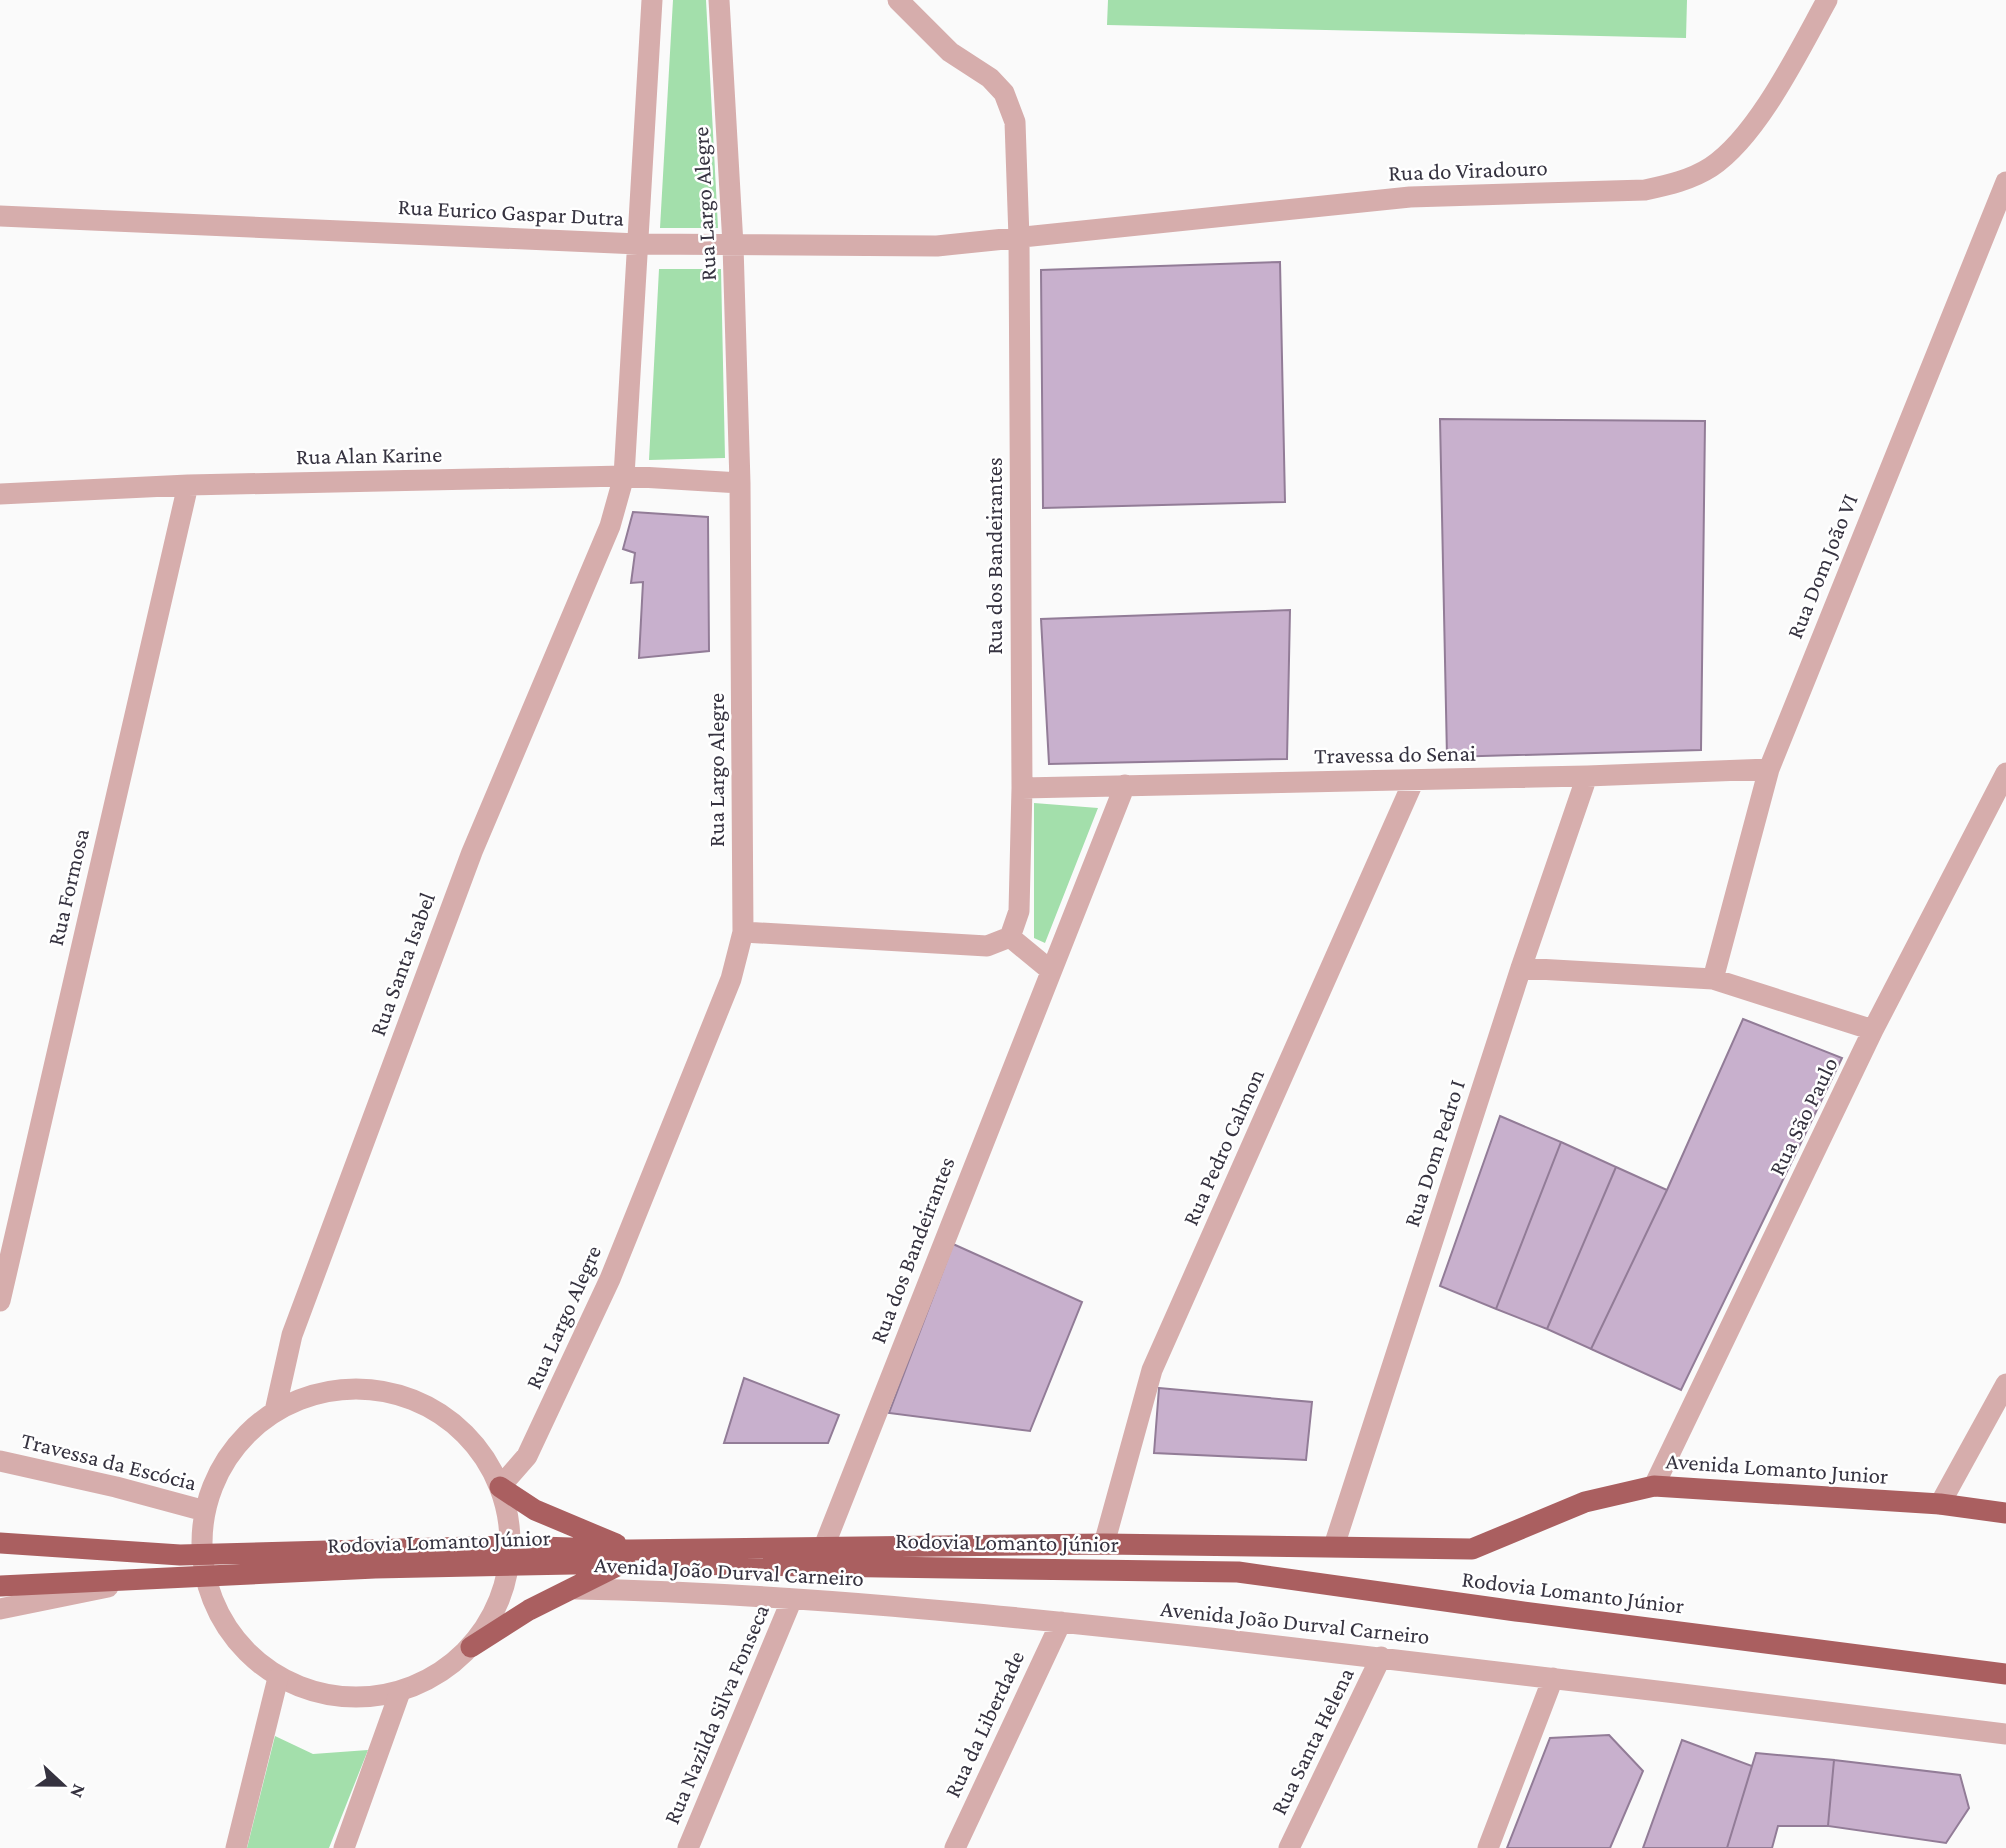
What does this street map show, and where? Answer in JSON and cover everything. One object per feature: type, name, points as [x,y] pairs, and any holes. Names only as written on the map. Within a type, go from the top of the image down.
[{"type":"highway","name":"Avenida Lomanto Junior","points":[[1472,1549],[1586,1502],[1654,1486],[1940,1504],[2006,1513]]},
{"type":"highway","points":[[500,1487],[535,1510],[626,1557]]},
{"type":"highway","name":"Rodovia Lomanto Júnior","points":[[0,1543],[203,1564],[511,1555],[1238,1572],[2006,1674]]},
{"type":"highway","name":"Rodovia Lomanto Júnior","points":[[626,1557],[823,1549],[1104,1544],[1472,1549]]},
{"type":"highway","points":[[471,1647],[529,1610],[576,1588],[626,1557]]},
{"type":"highway","name":"Rodovia Lomanto Júnior","points":[[0,1586],[165,1576],[203,1564]]},
{"type":"street","points":[[624,476],[652,0]]},
{"type":"street","name":"Rua Largo Alegre","points":[[500,1487],[527,1456],[610,1279],[731,979],[743,932],[740,482],[733,245],[719,0]]},
{"type":"street","name":"Rua dos Bandeirantes","points":[[898,0],[950,52],[990,78],[1004,93],[1015,122],[1019,238],[1022,788],[1019,911],[1010,937]]},
{"type":"street","name":"Rua do Viradouro","points":[[1019,238],[1410,197],[1646,190],[1680,182],[1712,166],[1746,133],[1790,66],[1827,0]]},
{"type":"street","name":"Rua Dom João VI","points":[[1713,979],[1769,769],[2006,182]]},
{"type":"street","name":"Rua Eurico Gaspar Dutra","points":[[0,216],[638,244],[937,246],[1019,238]]},
{"type":"street","name":"Rua Alan Karine","points":[[0,494],[188,485],[624,476],[740,482]]},
{"type":"street","name":"Rua Santa Isabel","points":[[275,1411],[292,1335],[471,852],[610,526],[624,476]]},
{"type":"street","name":"Rua Formosa","points":[[0,1301],[188,485]]},
{"type":"street","name":"Travessa do Senai","points":[[1022,788],[1587,776],[1769,769]]},
{"type":"street","name":"Rua São Paulo","points":[[1654,1486],[1873,1030],[2006,773]]},
{"type":"street","name":"Rua Dom Pedro I","points":[[1334,1546],[1521,968],[1587,776]]},
{"type":"street","name":"Rua Pedro Calmon","points":[[1104,1544],[1152,1370],[1414,780]]},
{"type":"street","name":"Rua dos Bandeirantes","points":[[823,1549],[1125,785]]},
{"type":"street","points":[[743,932],[987,946],[1002,943],[1010,937],[1050,970]]},
{"type":"street","points":[[1521,968],[1713,979],[1873,1030]]},
{"type":"street","points":[[1940,1504],[2006,1384]]},
{"type":"street","points":[[361,1388],[405,1395],[446,1416],[478,1447],[500,1487],[509,1518],[511,1555],[499,1602],[471,1647],[430,1680],[375,1698],[325,1696],[278,1678],[248,1656],[225,1628],[203,1564],[201,1536],[205,1511],[212,1485],[225,1461],[247,1433],[275,1411],[316,1393],[361,1388]]},
{"type":"street","name":"Travessa da Escócia","points":[[0,1461],[116,1487],[205,1511]]},
{"type":"street","points":[[0,1609],[165,1576]]},
{"type":"street","name":"Avenida João Durval Carneiro","points":[[576,1588],[687,1591],[1061,1622],[1381,1657],[2006,1734]]},
{"type":"street","name":"Rua Nazilda Silva Fonseca","points":[[688,1848],[792,1600]]},
{"type":"street","name":"Rua da Liberdade","points":[[955,1848],[1061,1622]]},
{"type":"street","name":"Rua Santa Helena","points":[[1289,1848],[1381,1657]]},
{"type":"street","points":[[236,1848],[278,1678]]},
{"type":"street","points":[[1488,1848],[1553,1678]]},
{"type":"street","points":[[344,1848],[400,1692]]},
{"type":"green space","points":[[673,0],[706,0],[718,228],[660,228]]},
{"type":"green space","points":[[1108,0],[1687,0],[1686,38],[1107,25]]},
{"type":"green space","points":[[659,269],[721,269],[725,458],[649,460]]},
{"type":"green space","points":[[1034,803],[1098,808],[1045,943],[1034,938]]},
{"type":"green space","points":[[275,1736],[313,1754],[368,1750],[329,1848],[247,1848]]},
{"type":"building","points":[[1280,262],[1285,502],[1043,508],[1041,270]]},
{"type":"building","points":[[1440,419],[1705,421],[1701,750],[1447,757]]},
{"type":"building","points":[[633,512],[708,517],[709,651],[639,658],[643,582],[631,583],[635,553],[623,549]]},
{"type":"building","points":[[1290,610],[1287,759],[1049,764],[1041,619]]},
{"type":"building","points":[[1743,1019],[1842,1058],[1681,1390],[1591,1349],[1667,1190]]},
{"type":"building","points":[[1500,1116],[1561,1142],[1496,1309],[1440,1286]]},
{"type":"building","points":[[1561,1142],[1616,1167],[1547,1329],[1496,1309]]},
{"type":"building","points":[[1616,1167],[1667,1190],[1591,1349],[1547,1329]]},
{"type":"building","points":[[953,1244],[1082,1302],[1030,1431],[889,1413]]},
{"type":"building","points":[[744,1378],[839,1415],[828,1443],[724,1443]]},
{"type":"building","points":[[1159,1388],[1312,1402],[1306,1460],[1154,1453]]},
{"type":"building","points":[[1609,1735],[1643,1771],[1610,1848],[1507,1848],[1550,1738]]},
{"type":"building","points":[[1682,1740],[1752,1766],[1727,1848],[1643,1848]]},
{"type":"building","points":[[1756,1753],[1834,1760],[1828,1826],[1778,1826],[1772,1848],[1727,1848]]},
{"type":"building","points":[[1834,1760],[1960,1775],[1969,1808],[1946,1843],[1828,1826]]}]
